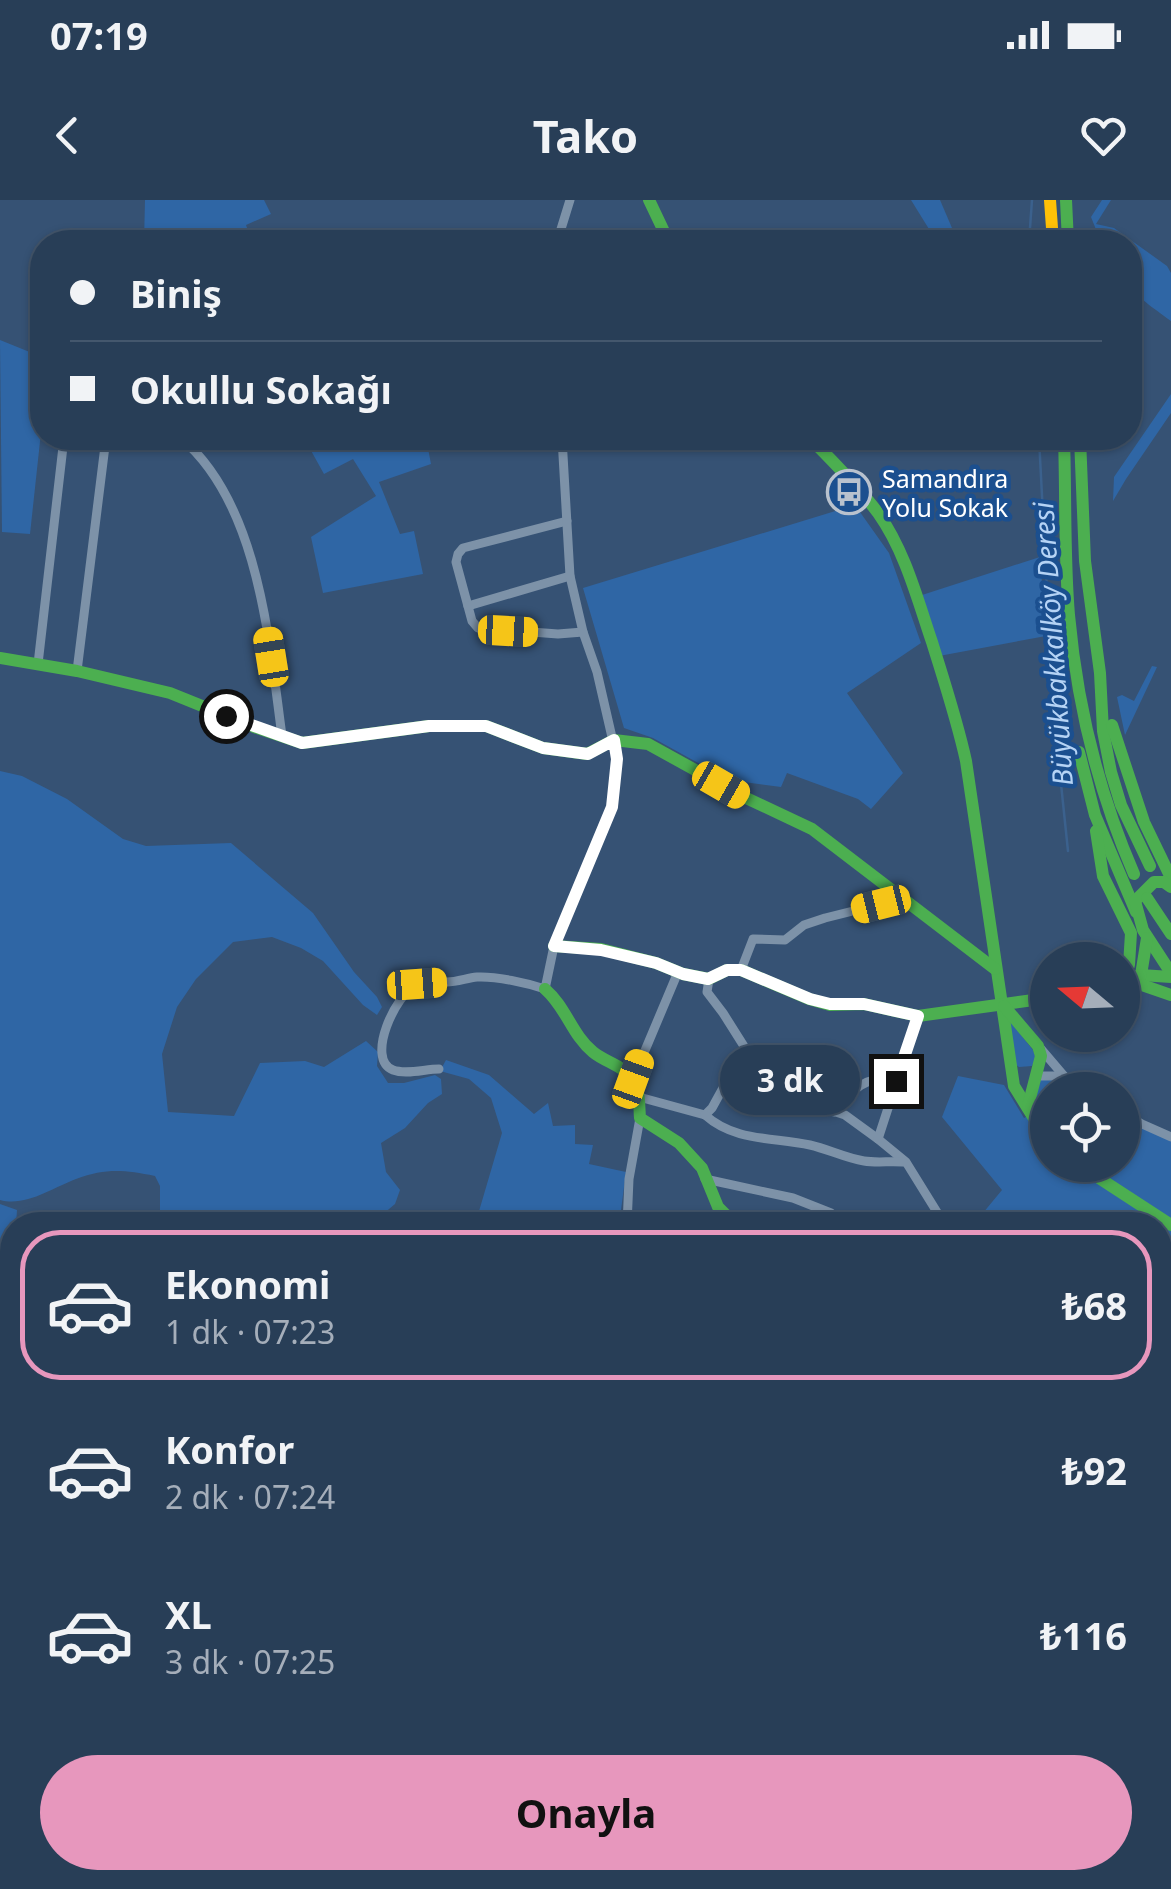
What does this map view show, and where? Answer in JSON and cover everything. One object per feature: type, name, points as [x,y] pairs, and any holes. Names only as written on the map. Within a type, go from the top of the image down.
[{"type":"main road","points":[[649,200],[663,230]]},
{"type":"main road","points":[[1050,200],[1052,230]]},
{"type":"main road","points":[[1066,200],[1067,230]]},
{"type":"main road","points":[[822,450],[879,515],[900,551],[915,590],[962,743],[1012,1076],[1030,1110]]},
{"type":"main road","points":[[1064,450],[1069,612],[1077,676],[1092,756],[1110,816],[1134,874]]},
{"type":"main road","points":[[1081,450],[1086,561],[1103,731],[1126,818],[1150,866]]},
{"type":"main road","points":[[0,658],[170,693],[302,743],[429,726],[486,726],[543,748],[588,754],[614,740],[648,744],[744,798],[812,829],[995,969]]},
{"type":"main road","points":[[1100,673],[1128,780],[1168,885],[1171,903]]},
{"type":"main road","points":[[1077,676],[1077,744],[1095,815],[1148,938],[1171,975],[1142,980]]},
{"type":"main road","points":[[1095,815],[1099,861],[1132,942]]},
{"type":"main road","points":[[1136,912],[1134,901],[1154,882],[1168,885]]},
{"type":"main road","points":[[1147,898],[1171,934]]},
{"type":"main road","points":[[1142,980],[1148,938]]},
{"type":"main road","points":[[554,946],[601,950],[708,979],[727,970],[741,970],[810,999],[830,1004],[864,1004],[918,1016],[1030,1000]]},
{"type":"main road","points":[[1142,980],[1171,996]]},
{"type":"main road","points":[[545,989],[558,998],[590,1051],[633,1079],[640,1118],[678,1143],[702,1168],[723,1212]]},
{"type":"main road","points":[[1002,1004],[1030,1037]]},
{"type":"main road","points":[[1012,1076],[1030,1076]]},
{"type":"main road","points":[[1028,1106],[1030,1098]]},
{"type":"main road","points":[[1101,1182],[1154,1212]]},
{"type":"street","points":[[560,230],[570,200]]},
{"type":"street","points":[[38,664],[63,450]]},
{"type":"street","points":[[77,671],[105,450]]},
{"type":"street","points":[[193,450],[220,484],[247,550],[265,622],[282,736]]},
{"type":"street","points":[[439,1069],[400,1072],[383,1060],[386,1024],[400,999],[417,984],[478,977],[545,989],[554,946],[612,807],[617,759],[570,576],[563,450]]},
{"type":"street","points":[[567,522],[463,548],[456,562],[472,621],[482,628],[583,632]]},
{"type":"street","points":[[468,606],[570,576]]},
{"type":"street","points":[[741,970],[752,939],[785,940],[804,926],[881,904],[898,894]]},
{"type":"street","points":[[633,1079],[678,972]]},
{"type":"street","points":[[708,979],[707,992],[766,1081],[781,1094],[845,1116],[878,1139],[906,1162],[937,1212]]},
{"type":"street","points":[[878,1139],[918,1016]]},
{"type":"street","points":[[706,1115],[745,1048]]},
{"type":"street","points":[[1043,1052],[1061,1072]]},
{"type":"street","points":[[834,1112],[867,1080],[898,1077]]},
{"type":"street","points":[[639,1097],[706,1115],[713,1122],[760,1139],[810,1145],[865,1161],[906,1162]]},
{"type":"street","points":[[627,1212],[628,1179],[640,1118]]},
{"type":"street","points":[[1140,1123],[1171,1137]]},
{"type":"street","points":[[706,1179],[793,1198],[828,1212]]},
{"type":"shaded area","points":[[145,200],[264,200],[271,214],[246,225],[248,230],[144,230]]},
{"type":"shaded area","points":[[911,200],[940,200],[953,230],[930,230]]},
{"type":"shaded area","points":[[1102,200],[1111,200],[1096,224],[1117,230],[1096,230],[1091,217]]},
{"type":"shaded area","points":[[1142,248],[1171,273],[1171,321],[1142,298]]},
{"type":"shaded area","points":[[0,340],[30,352],[30,450],[39,450],[30,534],[2,532]]},
{"type":"shaded area","points":[[1171,394],[1171,413],[1113,501],[1114,477],[1133,450],[1142,450],[1142,436]]},
{"type":"shaded area","points":[[311,450],[428,450],[431,464],[379,482],[400,534],[414,531],[423,574],[323,593],[311,537],[376,496],[353,459],[324,474]]},
{"type":"shaded area","points":[[855,505],[889,553],[921,643],[847,693],[903,773],[871,809],[858,799],[787,773],[781,787],[729,780],[653,738],[624,728],[583,588]]},
{"type":"shaded area","points":[[1040,557],[1046,636],[939,656],[922,595]]},
{"type":"shaded area","points":[[1152,666],[1157,667],[1125,735],[1117,697],[1122,695],[1134,701]]},
{"type":"shaded area","points":[[0,771],[22,776],[67,799],[123,839],[146,846],[231,843],[313,913],[382,1007],[377,1015],[363,1005],[323,961],[301,948],[272,937],[233,942],[196,979],[177,1007],[162,1054],[168,1112],[234,1116],[260,1063],[305,1061],[324,1067],[366,1041],[378,1052],[377,1066],[388,1083],[435,1075],[441,1079],[442,1094],[405,1128],[381,1143],[386,1172],[400,1190],[395,1204],[385,1212],[160,1212],[160,1186],[155,1176],[115,1171],[87,1175],[29,1199],[0,1200]]},
{"type":"shaded area","points":[[1008,1019],[1036,1058],[1032,1066],[1019,1067],[1012,1062]]},
{"type":"shaded area","points":[[446,1060],[489,1075],[534,1114],[548,1103],[553,1126],[575,1125],[575,1144],[593,1145],[589,1164],[626,1172],[621,1212],[479,1212],[502,1133],[491,1098],[469,1079],[440,1071]]},
{"type":"shaded area","points":[[958,1076],[1004,1085],[1024,1118],[1030,1115],[1030,1182],[1140,1182],[1140,1121],[1171,1136],[1171,1212],[984,1212],[1002,1190],[942,1117]]},
{"type":"shaded area","points":[[0,1204],[17,1210],[17,1212],[0,1212]]},
{"type":"waterway","name":"Büyükbakkalköy Deresi","points":[[1030,230],[1032,200]]},
{"type":"waterway","name":"Büyükbakkalköy Deresi","points":[[1040,450],[1053,707],[1068,851]]},
{"type":"traffic: fast","points":[[649,200],[663,230]]},
{"type":"traffic: fast","points":[[1066,200],[1067,230]]},
{"type":"traffic: fast","points":[[821,450],[878,513],[896,543],[950,701],[966,761],[1014,1086],[1030,1112]]},
{"type":"traffic: fast","points":[[1064,450],[1067,593],[1077,681],[1100,779],[1134,874]]},
{"type":"traffic: fast","points":[[1080,450],[1085,561],[1100,673],[1103,731],[1121,805],[1150,866]]},
{"type":"traffic: fast","points":[[0,658],[170,693],[302,743],[429,726],[486,726],[543,748],[587,754],[614,740],[648,744],[812,829],[995,969]]},
{"type":"traffic: fast","points":[[1112,725],[1144,822],[1171,878]]},
{"type":"traffic: fast","points":[[1079,752],[1095,815],[1136,912]]},
{"type":"traffic: fast","points":[[1096,831],[1103,876],[1131,933],[1130,942]]},
{"type":"traffic: fast","points":[[1171,887],[1154,882],[1135,901],[1143,930],[1171,973]]},
{"type":"traffic: fast","points":[[1147,898],[1171,934]]},
{"type":"traffic: fast","points":[[1147,938],[1141,975],[1171,977]]},
{"type":"traffic: fast","points":[[554,946],[601,949],[709,979],[727,970],[741,970],[830,1005],[864,1004],[918,1016],[1030,1000]]},
{"type":"traffic: fast","points":[[1142,985],[1171,995]]},
{"type":"traffic: fast","points":[[545,989],[586,1045],[633,1079],[640,1118],[679,1143],[702,1168],[723,1212]]},
{"type":"traffic: fast","points":[[1004,1006],[1038,1046],[1041,1056],[1028,1106]]},
{"type":"traffic: fast","points":[[1105,1182],[1151,1212]]},
{"type":"traffic: slow","points":[[1050,200],[1052,230]]},
{"type":"place","name":"Samandıra Yolu Sokak","points":[[849,492]]},
{"type":"route","points":[[226,716],[302,743],[429,726],[486,726],[543,748],[588,754],[614,740],[617,759],[612,807],[554,946],[601,950],[708,979],[727,970],[741,970],[810,999],[830,1004],[864,1004],[918,1016],[896,1081]]}]
